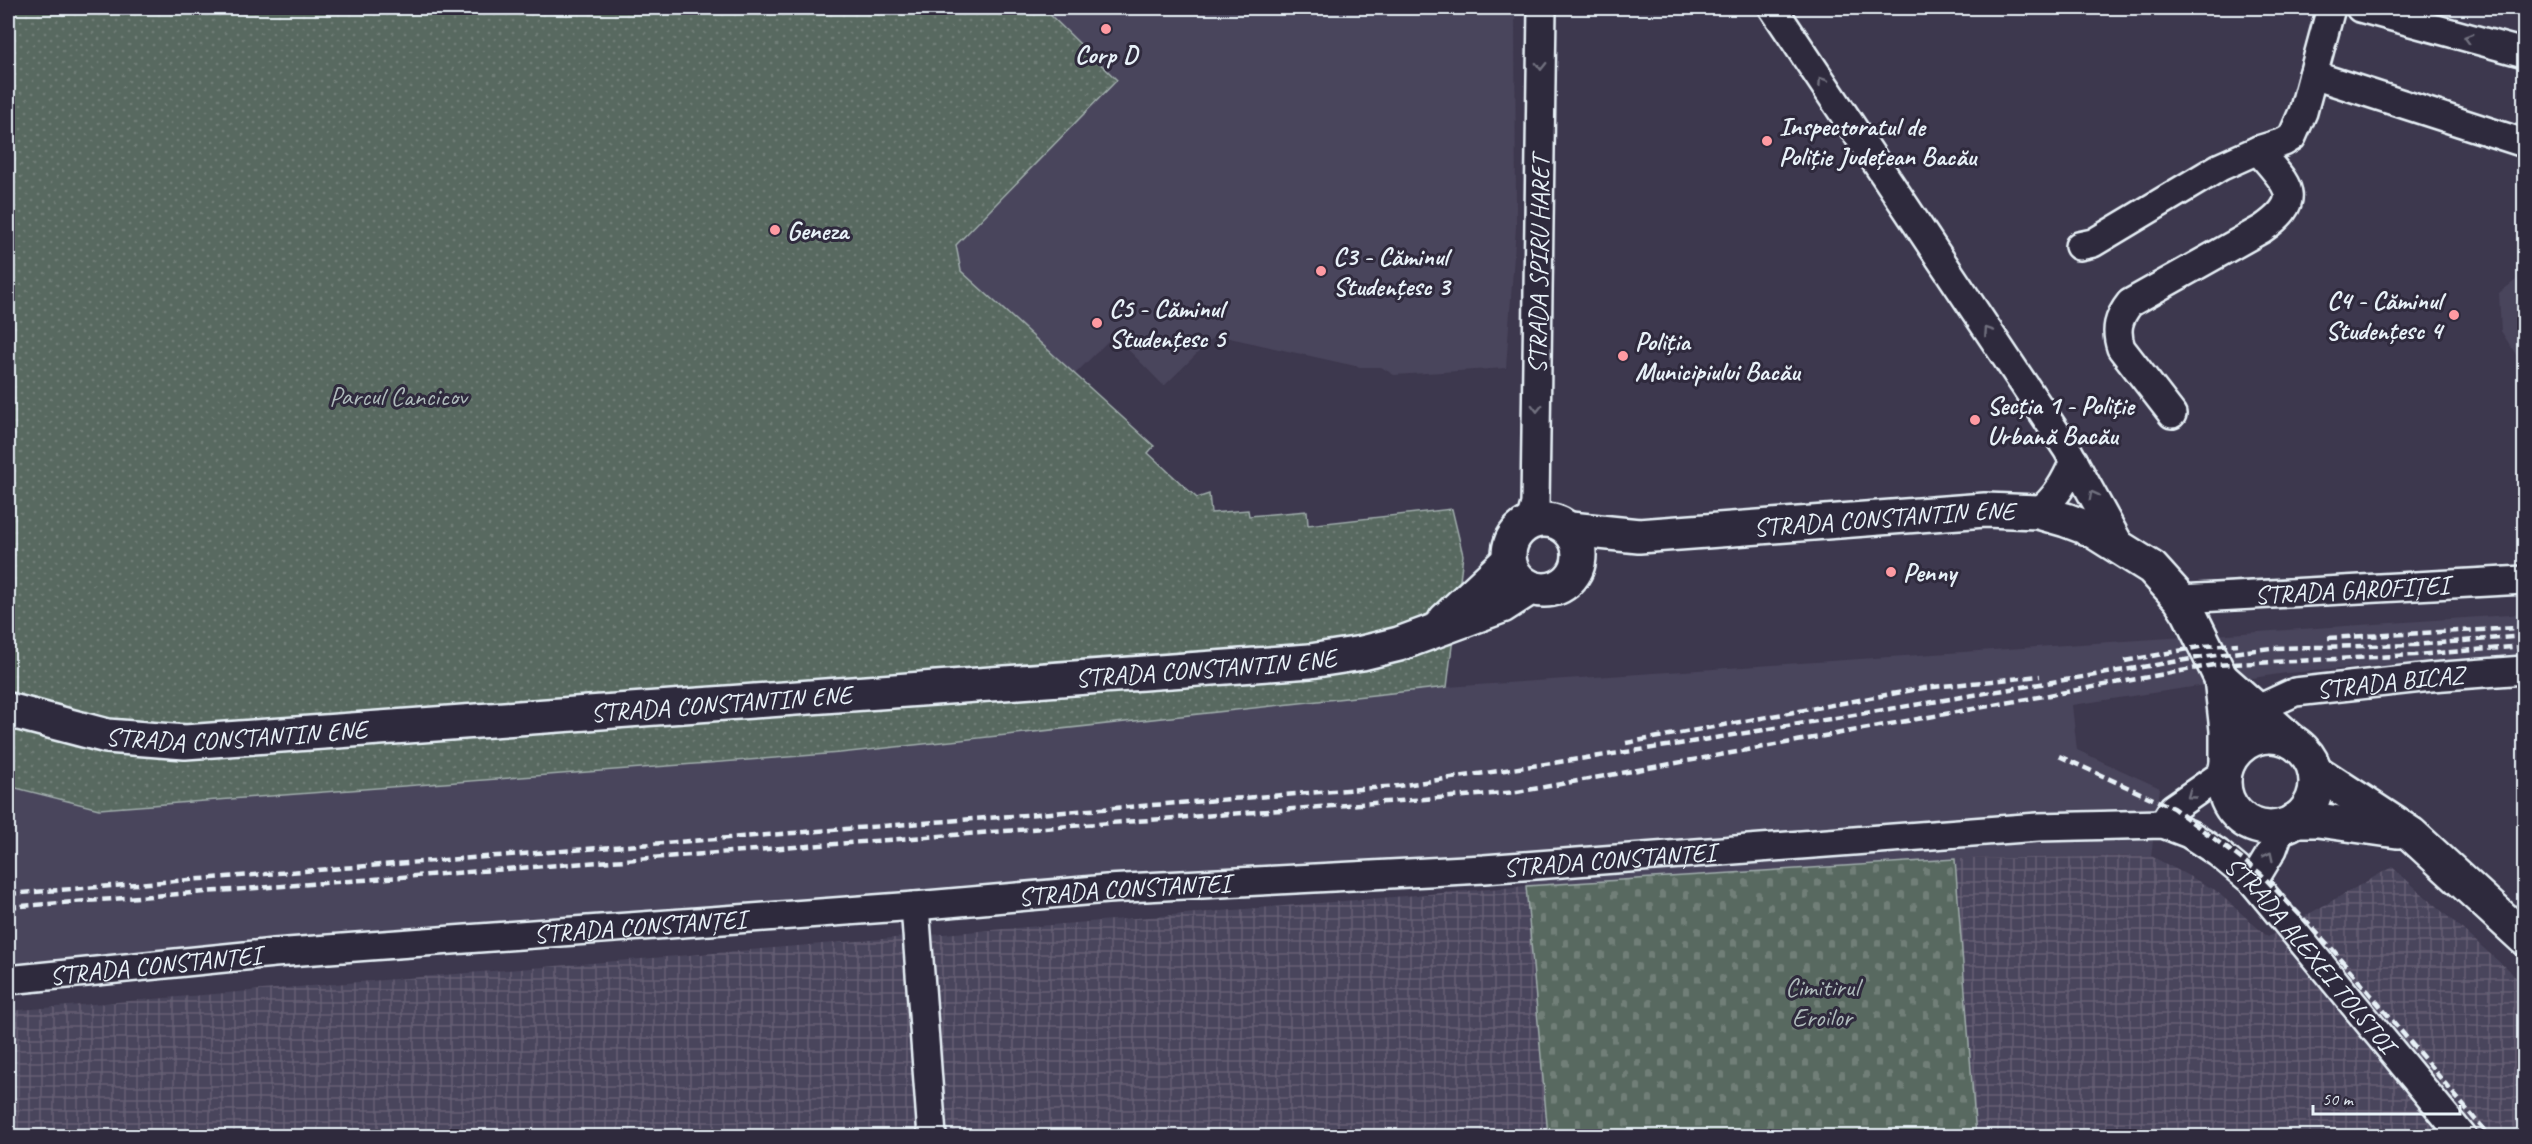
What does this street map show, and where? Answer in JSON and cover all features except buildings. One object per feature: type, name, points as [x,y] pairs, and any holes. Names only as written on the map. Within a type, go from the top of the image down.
[{"type":"main road","name":"STRADA CONSTANTIN ENE","points":[[1570,530],[1639,536],[1985,510],[2038,512],[2090,529],[2121,547]]},
{"type":"main road","points":[[1544,519],[1558,521],[1570,530],[1578,542],[1580,556],[1576,570],[1567,583],[1553,590],[1530,588],[1520,581],[1509,560],[1513,537],[1530,522],[1544,519]]},
{"type":"main road","name":"STRADA CONSTANTIN ENE","points":[[1576,570],[1639,536]]},
{"type":"main road","name":"STRADA ALEXEI TOLSTOI","points":[[2121,547],[2152,568],[2180,599],[2221,678],[2227,730],[2223,785],[2226,798],[2242,819],[2254,826],[2268,828],[2318,820],[2370,826],[2411,834]]},
{"type":"main road","name":"STRADA CONSTANTIN ENE","points":[[1435,630],[1509,560]]},
{"type":"main road","name":"STRADA CONSTANTIN ENE","points":[[8,710],[106,736],[185,742],[1311,660],[1362,653],[1399,644],[1502,606],[1530,588]]},
{"type":"main road","name":"STRADA ALEXEI TOLSTOI","points":[[2221,678],[2307,754],[2315,771],[2411,834],[2524,938]]},
{"type":"main road","points":[[2226,768],[2233,753],[2254,738],[2274,736],[2293,742]]},
{"type":"main road","points":[[2288,824],[2305,811],[2313,798],[2316,785],[2315,771]]},
{"type":"street","name":"STRADA SPIRU HARET","points":[[1530,522],[1535,504],[1542,8]]},
{"type":"street","name":"STRADA ALEXEI TOLSTOI","points":[[1773,8],[2074,461],[2121,547]]},
{"type":"street","points":[[2079,246],[2093,243],[2220,167],[2292,137],[2303,112],[2331,8]]},
{"type":"street","points":[[2360,8],[2524,53]]},
{"type":"street","points":[[2313,75],[2524,143]]},
{"type":"street","points":[[2172,414],[2121,348],[2117,337],[2118,325],[2122,313],[2130,303],[2252,235],[2279,217],[2288,206],[2289,198],[2285,184],[2258,150]]},
{"type":"street","points":[[2038,512],[2052,501],[2065,482],[2074,461]]},
{"type":"street","name":"STRADA GAROFIȚEI","points":[[2180,599],[2524,580]]},
{"type":"street","name":"STRADA BICAZ","points":[[2227,730],[2258,709],[2303,690],[2524,670]]},
{"type":"street","points":[[2163,824],[2173,808],[2226,768]]},
{"type":"street","name":"STRADA ALEXEI TOLSTOI","points":[[2163,824],[2189,834],[2218,853],[2253,882],[2462,1137]]},
{"type":"street","name":"STRADA CONSTANȚEI","points":[[8,980],[264,954],[915,906],[1107,889],[1484,868],[2038,827],[2163,824]]},
{"type":"street","points":[[2253,882],[2288,824]]},
{"type":"street","points":[[915,906],[932,1137]]},
{"type":"shaded area","points":[[1043,8],[1515,8],[1516,227],[1506,368],[1394,375],[1381,367],[1360,367],[1216,335],[1164,386],[1114,335],[1074,375],[961,271],[955,246],[1116,80]]},
{"type":"shaded area","points":[[2524,274],[2524,367],[2501,331],[2499,293]]},
{"type":"shaded area","points":[[2524,614],[2524,655],[2286,673],[2072,705],[2077,750],[2160,788],[2151,856],[1955,859],[1526,886],[1525,852],[981,886],[8,968],[8,786],[99,809],[840,753],[1447,687]]},
{"type":"shaded area","points":[[2151,856],[2215,890],[2268,937],[2392,867],[2524,984],[2524,1136],[1976,1136],[1955,859]]},
{"type":"shaded area","points":[[1526,886],[1548,1136],[8,1136],[8,1011]]},
{"type":"green space","name":"Parcul Cancicov","points":[[8,8],[1043,8],[1117,80],[956,245],[961,271],[1154,446],[1148,453],[1197,498],[1209,494],[1211,513],[1248,510],[1249,516],[1307,511],[1308,525],[1452,509],[1463,555],[1447,687],[840,753],[99,809],[8,786]]},
{"type":"green space","name":"Cimitirul Eroilor","points":[[1955,859],[1976,1136],[1548,1136],[1526,886]]},
{"type":"railway","points":[[2328,638],[2517,628]]},
{"type":"railway","points":[[8,894],[1398,786],[1673,745],[2209,656],[2271,648],[2415,645],[2524,636]]},
{"type":"railway","points":[[2125,661],[2205,646],[2238,644]]},
{"type":"railway","points":[[8,907],[1517,792],[2214,665],[2415,655],[2524,646]]},
{"type":"railway","points":[[1626,743],[1924,688],[2040,676]]},
{"type":"railway","points":[[2059,756],[2173,808],[2260,873],[2334,951],[2489,1136]]},
{"type":"place","name":"Corp D","points":[[1106,29]]},
{"type":"place","name":"Inspectoratul de Poliție Județean Bacău","points":[[1767,141]]},
{"type":"place","name":"Geneza","points":[[775,230]]},
{"type":"place","name":"C3 - Căminul Studențesc 3","points":[[1321,271]]},
{"type":"place","name":"C4 - Căminul Studențesc 4","points":[[2454,315]]},
{"type":"place","name":"C5 - Căminul Studențesc 5","points":[[1097,323]]},
{"type":"place","name":"Poliția Municipiului Bacău","points":[[1623,356]]},
{"type":"place","name":"Secția 1 - Poliție Urbană Bacău","points":[[1975,420]]},
{"type":"place","name":"Penny","points":[[1891,572]]}]
